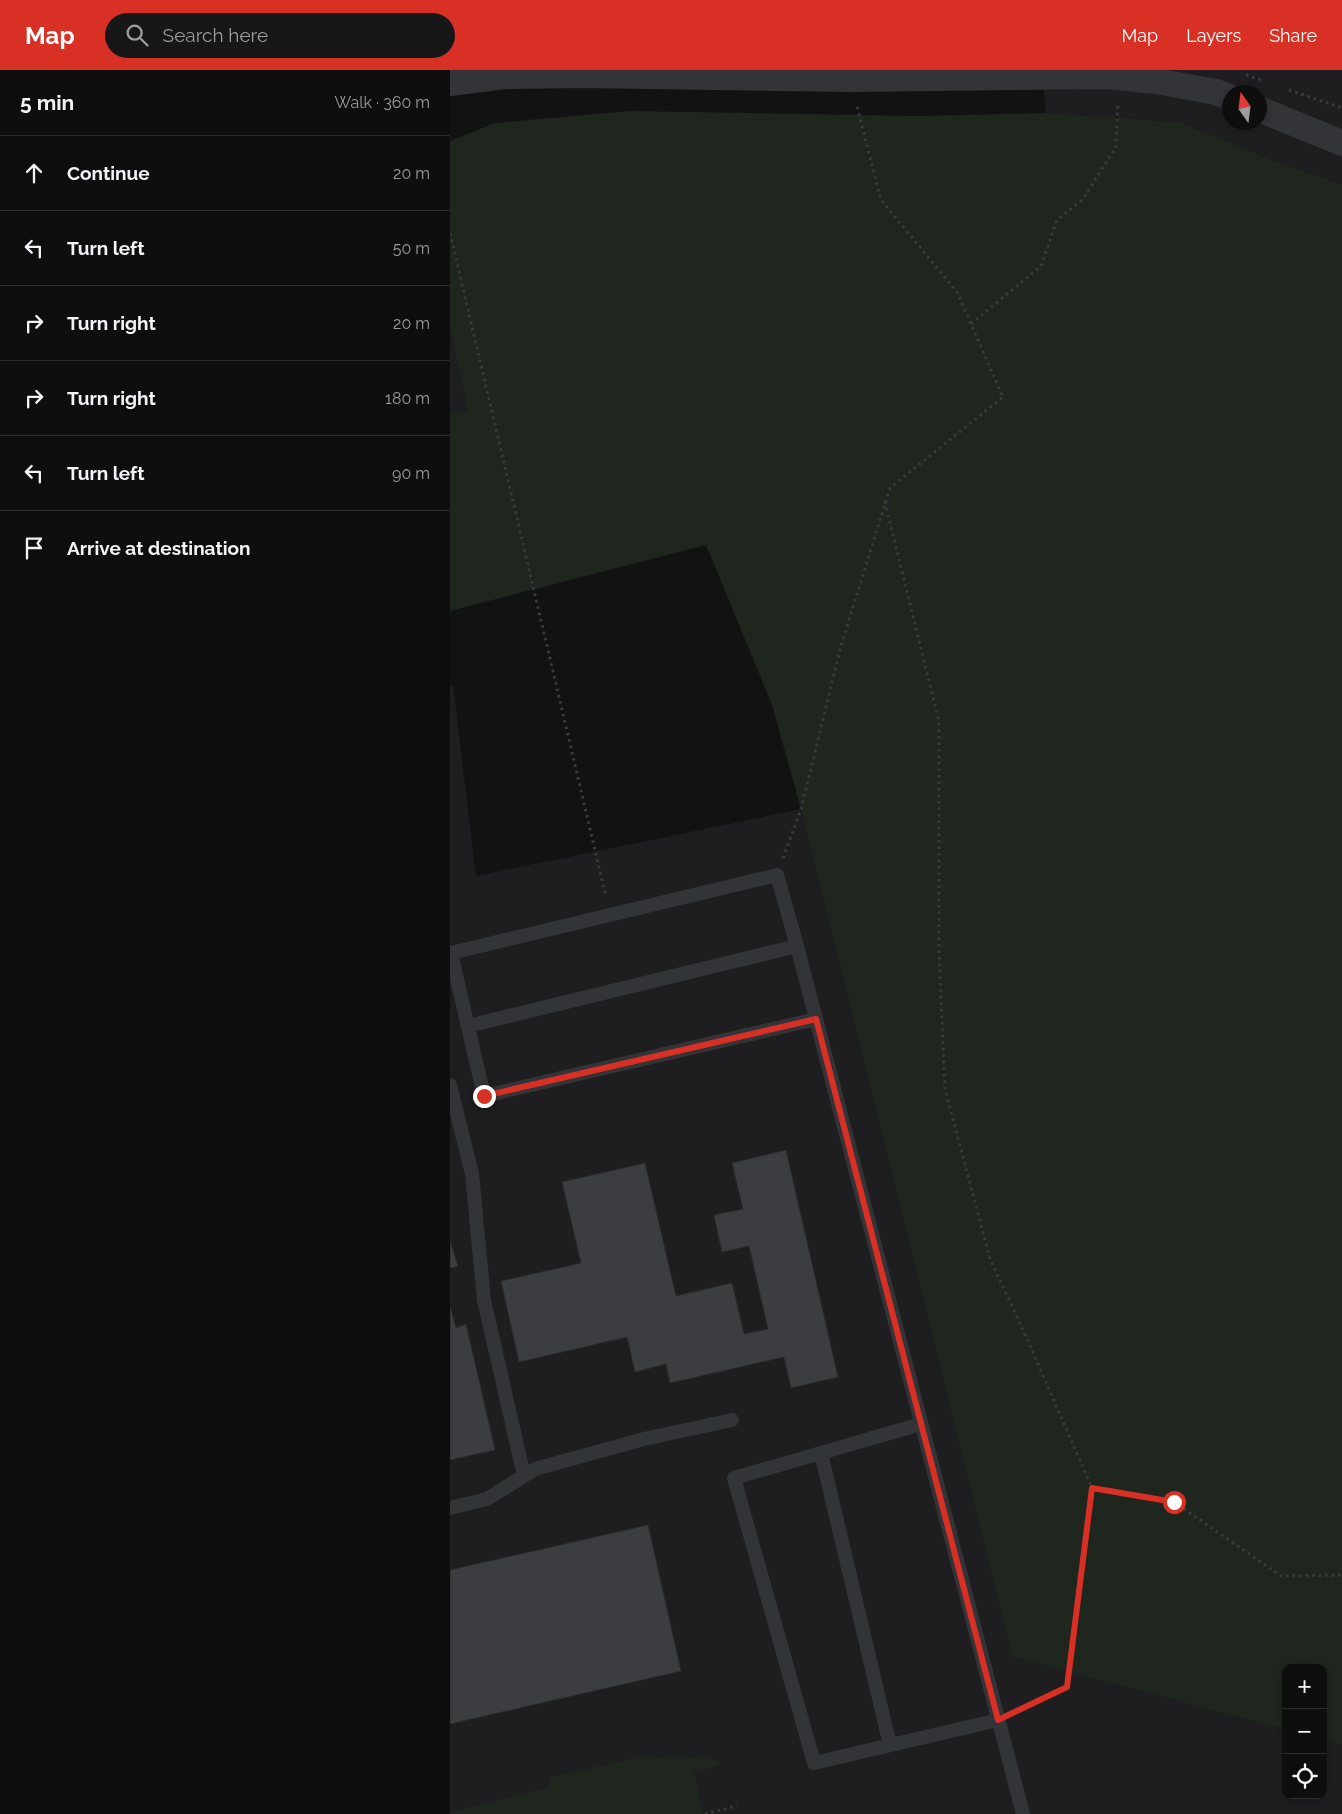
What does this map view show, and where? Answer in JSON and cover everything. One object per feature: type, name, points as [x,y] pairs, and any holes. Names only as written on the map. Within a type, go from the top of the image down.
[{"type":"street","points":[[450,83],[505,76],[851,78],[1112,74],[1182,85],[1222,94]]},
{"type":"street","points":[[1267,112],[1342,143]]},
{"type":"lane","points":[[816,1019],[484,1096],[452,953],[777,876],[797,946],[1023,1814]]},
{"type":"lane","points":[[468,1026],[797,946]]},
{"type":"lane","points":[[450,1085],[472,1174],[484,1300],[524,1476]]},
{"type":"lane","points":[[450,1508],[487,1500],[535,1469],[644,1439],[732,1420]]},
{"type":"lane","points":[[920,1424],[734,1478],[814,1763],[998,1720]]},
{"type":"lane","points":[[821,1452],[890,1745]]},
{"type":"path","points":[[971,324],[1042,266],[1057,220],[1083,199],[1116,147],[1112,74]]},
{"type":"path","points":[[777,876],[801,809],[841,646],[890,488],[1003,397],[957,292],[881,200],[851,78]]},
{"type":"path","points":[[450,233],[611,916]]},
{"type":"path","points":[[885,502],[939,722],[939,953],[945,1089],[990,1260],[1024,1332],[1092,1488],[1067,1687],[998,1720]]},
{"type":"path","points":[[1092,1488],[1174,1502],[1281,1576],[1342,1575]]},
{"type":"path","points":[[705,1814],[737,1806]]},
{"type":"shaded area","points":[[1042,70],[1342,70],[1342,184],[1272,160],[1180,122],[1046,113]]},
{"type":"shaded area","points":[[631,111],[917,116],[1046,113],[1180,122],[1272,160],[1342,184],[1342,1745],[1327,1741],[1327,1664],[1282,1664],[1282,1729],[1012,1657],[801,809],[772,705],[706,545],[450,611],[450,415],[468,410],[450,328],[450,141],[495,123]]},
{"type":"shaded area","points":[[450,328],[469,411],[450,415]]},
{"type":"shaded area","points":[[450,685],[453,685],[476,876],[801,809],[1012,1657],[1282,1729],[1282,1799],[1327,1799],[1327,1741],[1342,1745],[1342,1814],[450,1814]]},
{"type":"shaded area","points":[[680,1756],[719,1760],[720,1766],[694,1772],[703,1814],[450,1814],[450,1812],[550,1787],[548,1778],[634,1758]]},
{"type":"building","points":[[786,1150],[838,1377],[791,1388],[784,1357],[670,1383],[666,1364],[635,1372],[627,1337],[519,1362],[501,1281],[581,1263],[562,1182],[645,1163],[676,1296],[732,1283],[744,1334],[768,1329],[749,1246],[722,1252],[714,1215],[743,1209],[732,1163]]},
{"type":"building","points":[[450,1240],[458,1266],[450,1268]]},
{"type":"building","points":[[450,1306],[456,1328],[466,1324],[495,1450],[450,1460]]},
{"type":"building","points":[[648,1525],[681,1671],[450,1724],[450,1570]]},
{"type":"route","points":[[484,1096],[816,1019],[998,1720],[1067,1687],[1092,1488],[1174,1502]]}]
